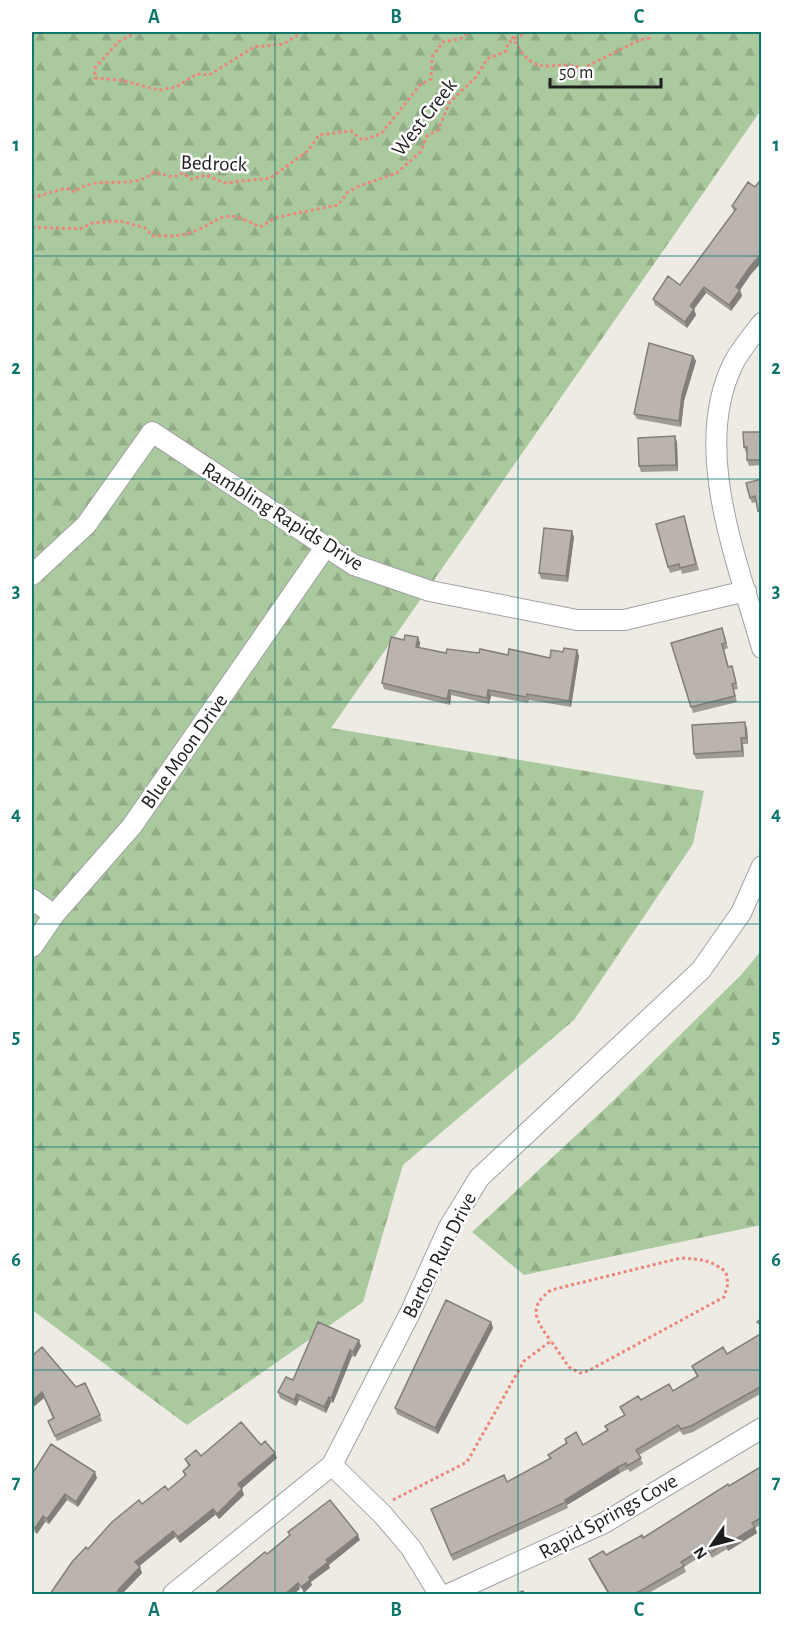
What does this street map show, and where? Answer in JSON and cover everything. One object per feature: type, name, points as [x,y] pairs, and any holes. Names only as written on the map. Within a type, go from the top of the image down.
[{"type":"street","points":[[762,323],[733,364],[721,400],[715,438],[719,490],[762,648]]},
{"type":"street","name":"Rambling Rapids Drive","points":[[32,575],[86,525],[152,432],[354,565],[430,591],[577,620],[624,620],[746,591]]},
{"type":"street","name":"Blue Moon Drive","points":[[32,947],[54,915],[132,826],[326,546]]},
{"type":"street","name":"Barton Run Drive","points":[[173,1594],[332,1465],[410,1312],[448,1229],[479,1178],[701,970],[741,913],[762,866]]},
{"type":"street","points":[[32,899],[54,915]]},
{"type":"street","name":"Rapid Springs Cove","points":[[449,1594],[604,1523],[762,1428]]},
{"type":"street","points":[[332,1465],[383,1515],[411,1548],[439,1594]]},
{"type":"path","points":[[137,32],[118,42],[95,68],[95,78],[120,80],[159,90],[176,87],[196,74],[209,75],[254,48],[284,44],[302,32]]},
{"type":"path","name":"Bedrock","points":[[32,198],[66,188],[75,192],[80,187],[118,182],[126,184],[147,178],[154,172],[173,177],[183,173],[191,179],[206,176],[225,183],[270,178],[308,151],[319,135],[351,131],[362,140],[381,134],[420,85],[431,79],[434,72],[430,64],[432,57],[443,42],[460,39],[470,32]]},
{"type":"path","points":[[474,32],[509,33],[522,53],[532,63],[550,68],[573,65],[583,68],[640,40],[649,38],[651,32]]},
{"type":"path","points":[[514,39],[528,32]]},
{"type":"path","points":[[574,32],[578,36],[582,32]]},
{"type":"path","name":"West Creek","points":[[32,227],[80,229],[93,224],[120,221],[145,228],[153,236],[186,234],[224,216],[238,215],[260,227],[278,217],[338,205],[348,192],[397,173],[420,152],[427,136],[438,130],[450,102],[476,77],[487,59],[506,51],[508,43],[514,39]]},
{"type":"path","points":[[681,1258],[704,1259],[715,1263],[726,1272],[728,1284],[724,1297],[588,1371],[580,1373],[569,1367],[551,1341],[538,1324],[536,1308],[540,1298],[551,1290],[681,1258]]},
{"type":"path","points":[[393,1500],[467,1462],[524,1361],[551,1341]]},
{"type":"green space","points":[[32,32],[761,32],[761,110],[331,728],[704,791],[693,844],[574,1020],[403,1165],[363,1302],[187,1425],[32,1310]]},
{"type":"green space","points":[[761,951],[761,1225],[524,1275],[472,1232],[613,1101],[741,975]]},
{"type":"building","points":[[762,178],[762,255],[749,268],[736,287],[740,290],[729,305],[704,287],[690,306],[694,309],[685,322],[653,299],[668,276],[680,285],[736,209],[732,206],[748,182],[755,187]]},
{"type":"building","points":[[649,343],[693,356],[682,395],[679,421],[634,414]]},
{"type":"building","points":[[743,432],[762,432],[762,460],[747,460],[747,447],[744,447]]},
{"type":"building","points":[[675,436],[676,465],[639,466],[638,438]]},
{"type":"building","points":[[762,479],[762,516],[760,510],[758,511],[755,496],[750,498],[746,483]]},
{"type":"building","points":[[684,516],[696,564],[680,568],[679,564],[668,567],[656,524]]},
{"type":"building","points":[[544,528],[572,531],[566,576],[539,573]]},
{"type":"building","points":[[722,628],[726,643],[722,644],[728,667],[732,666],[736,683],[732,684],[735,696],[691,707],[671,643]]},
{"type":"building","points":[[405,635],[418,637],[416,647],[446,653],[447,649],[479,653],[480,649],[508,655],[509,649],[550,658],[551,650],[563,652],[564,648],[577,650],[569,701],[527,694],[526,697],[488,690],[487,698],[449,690],[447,699],[382,683],[391,637],[404,640]]},
{"type":"building","points":[[745,722],[746,738],[741,738],[742,751],[694,754],[692,725]]},
{"type":"building","points":[[446,1300],[491,1322],[435,1428],[395,1408]]},
{"type":"building","points":[[318,1322],[359,1340],[353,1352],[350,1350],[331,1398],[329,1397],[324,1407],[297,1394],[294,1400],[278,1392],[286,1377],[293,1380]]},
{"type":"building","points":[[762,1333],[762,1386],[691,1426],[681,1429],[678,1425],[636,1450],[641,1458],[627,1466],[626,1463],[618,1467],[565,1500],[566,1502],[451,1555],[431,1509],[504,1475],[507,1482],[551,1458],[548,1455],[567,1443],[565,1439],[576,1432],[583,1445],[608,1430],[605,1426],[625,1415],[620,1407],[638,1396],[641,1400],[669,1384],[673,1391],[698,1376],[692,1366],[723,1347],[727,1354]]},
{"type":"building","points":[[42,1347],[76,1387],[85,1383],[100,1415],[55,1436],[48,1421],[54,1418],[42,1392],[32,1401],[32,1356]]},
{"type":"building","points":[[241,1422],[261,1445],[265,1441],[275,1453],[238,1484],[242,1489],[217,1514],[213,1509],[178,1537],[173,1531],[135,1562],[140,1567],[116,1594],[50,1594],[72,1562],[86,1547],[88,1549],[112,1522],[139,1500],[142,1504],[165,1486],[168,1490],[186,1475],[183,1471],[190,1465],[185,1459],[196,1450],[201,1456]]},
{"type":"building","points":[[51,1444],[95,1472],[76,1502],[65,1494],[47,1519],[43,1516],[35,1528],[32,1526],[32,1474]]},
{"type":"building","points":[[762,1466],[762,1517],[752,1523],[755,1527],[710,1553],[706,1547],[681,1562],[684,1566],[635,1594],[606,1594],[609,1593],[589,1559],[603,1551],[606,1555],[642,1535],[643,1538],[728,1484],[729,1486]]},
{"type":"building","points":[[330,1500],[358,1535],[326,1560],[328,1562],[309,1577],[310,1580],[301,1587],[298,1583],[285,1594],[214,1594],[265,1552],[267,1554],[290,1535],[288,1532]]}]
